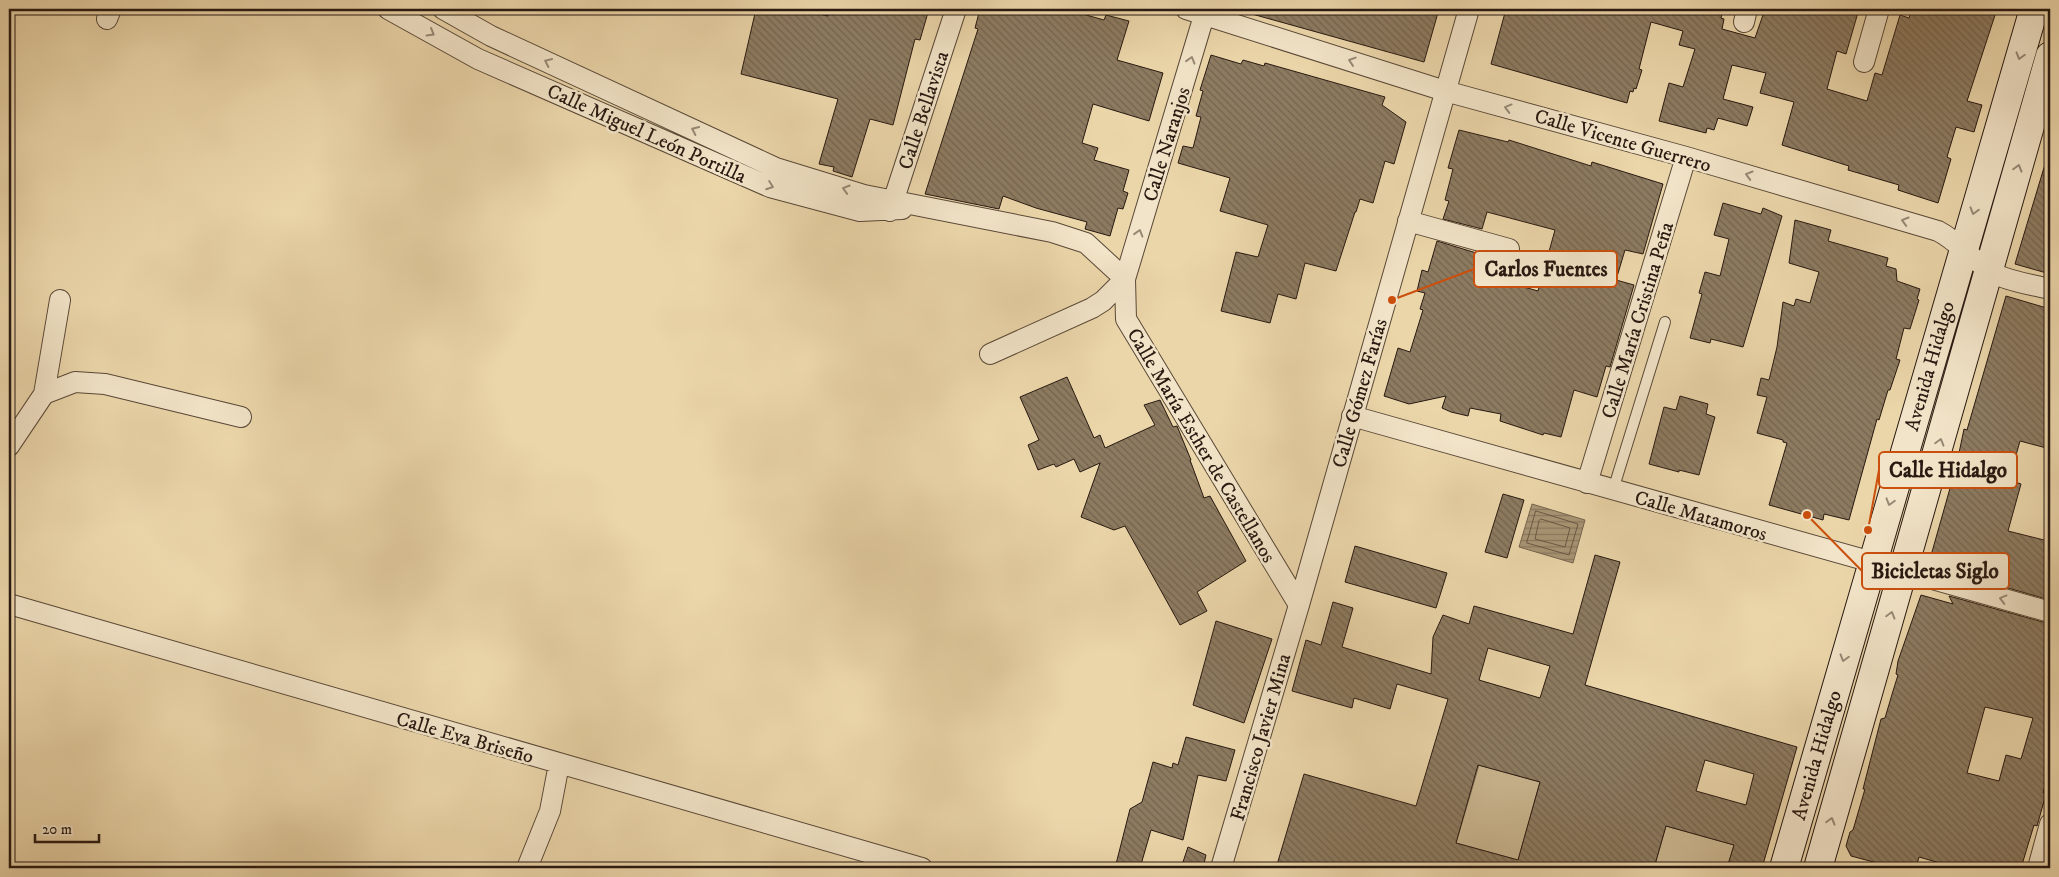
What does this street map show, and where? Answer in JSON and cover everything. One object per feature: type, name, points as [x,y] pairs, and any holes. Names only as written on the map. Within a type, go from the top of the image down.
[{"type":"main road","name":"Avenida Hidalgo","points":[[1786,862],[2034,9]]},
{"type":"main road","name":"Avenida Hidalgo","points":[[1822,867],[1988,269],[2050,56]]},
{"type":"street","name":"Calle Miguel León Portilla","points":[[388,9],[478,59],[770,187],[860,211],[892,206],[918,207],[1052,232],[1086,243],[1126,279]]},
{"type":"street","name":"Calle Miguel León Portilla","points":[[443,9],[491,36],[776,168],[864,195],[892,206]]},
{"type":"street","name":"Calle Bellavista","points":[[892,206],[956,9]]},
{"type":"street","name":"Calle Gómez Farías","points":[[1299,605],[1469,9]]},
{"type":"street","points":[[1864,62],[1879,9]]},
{"type":"street","name":"Calle Vicente Guerrero","points":[[1199,10],[1445,91],[1686,157],[1938,230],[1988,269],[1999,275],[2050,289]]},
{"type":"street","name":"Calle Naranjos","points":[[1126,279],[1199,10]]},
{"type":"street","points":[[478,59],[491,36]]},
{"type":"street","name":"Calle María Cristina Peña","points":[[1587,483],[1686,157]]},
{"type":"street","points":[[1408,221],[1509,249]]},
{"type":"street","points":[[990,354],[1092,308],[1103,301],[1126,279]]},
{"type":"street","name":"Calle María Esther de Castellanos","points":[[1126,279],[1126,319],[1299,605]]},
{"type":"street","points":[[9,446],[44,394],[60,300]]},
{"type":"street","points":[[44,394],[75,382],[105,384],[241,417]]},
{"type":"street","name":"Calle Matamoros","points":[[1352,416],[2050,612]]},
{"type":"street","name":"Calle Eva Briseño","points":[[9,604],[922,868]]},
{"type":"street","name":"Francisco Javier Mina","points":[[1221,868],[1299,605]]},
{"type":"street","points":[[527,868],[550,811],[559,764]]},
{"type":"street","points":[[2038,868],[2050,824]]},
{"type":"street","points":[[1786,862],[1822,867]]},
{"type":"lane","points":[[1613,490],[1665,322]]},
{"type":"shaded area","points":[[1479,765],[1540,782],[1518,860],[1456,843]]},
{"type":"shaded area","points":[[1666,826],[1734,845],[1727,868],[1654,868]]},
{"type":"water","points":[[1532,504],[1585,520],[1573,563],[1519,547]]},
{"type":"building","points":[[756,9],[772,11],[799,9],[828,16],[829,9],[929,9],[920,40],[915,39],[893,125],[870,119],[852,177],[833,171],[834,167],[819,164],[838,99],[741,74]]},
{"type":"building","points":[[980,9],[1065,9],[1104,20],[1106,15],[1129,21],[1117,60],[1163,73],[1149,121],[1093,104],[1082,143],[1098,148],[1094,160],[1129,170],[1123,191],[1128,193],[1123,209],[1118,208],[1110,236],[1085,229],[1087,222],[1036,208],[1003,196],[999,209],[925,194],[978,29],[975,28]]},
{"type":"building","points":[[1252,9],[1439,9],[1424,62],[1252,14]]},
{"type":"building","points":[[1506,9],[1723,9],[1721,18],[1724,19],[1722,29],[1755,38],[1765,9],[1859,9],[1846,54],[1837,51],[1827,89],[1867,101],[1875,73],[1882,75],[1900,15],[1909,18],[1912,9],[1997,9],[1967,101],[1982,105],[1974,132],[1956,127],[1947,157],[1951,159],[1938,203],[1898,190],[1899,185],[1848,170],[1849,166],[1782,145],[1794,102],[1760,93],[1766,73],[1732,65],[1723,99],[1753,107],[1747,126],[1718,118],[1714,130],[1707,128],[1706,133],[1659,121],[1669,83],[1683,87],[1695,49],[1679,45],[1683,31],[1651,22],[1639,69],[1642,70],[1636,89],[1634,88],[1633,92],[1630,91],[1627,103],[1491,64]]},
{"type":"building","points":[[1211,55],[1241,64],[1243,60],[1264,66],[1265,63],[1385,97],[1382,105],[1406,122],[1394,164],[1385,161],[1373,203],[1360,199],[1336,271],[1305,263],[1296,299],[1278,294],[1270,323],[1221,311],[1236,252],[1258,257],[1268,225],[1220,211],[1230,178],[1178,163],[1183,146],[1193,148],[1201,117],[1196,116],[1203,91],[1200,90]]},
{"type":"building","points":[[1459,130],[1508,142],[1509,140],[1591,166],[1592,162],[1663,184],[1643,254],[1625,250],[1616,280],[1634,285],[1610,367],[1606,366],[1597,397],[1574,390],[1561,437],[1544,433],[1543,435],[1500,421],[1501,414],[1470,408],[1468,416],[1451,412],[1442,408],[1446,396],[1409,404],[1384,396],[1398,348],[1410,352],[1423,310],[1420,309],[1425,293],[1417,291],[1422,270],[1428,272],[1437,241],[1496,259],[1492,278],[1538,291],[1555,230],[1487,212],[1482,229],[1443,219],[1449,201],[1445,200],[1453,169],[1448,168]]},
{"type":"building","points":[[2046,161],[2050,161],[2050,274],[2015,264]]},
{"type":"building","points":[[1723,203],[1761,214],[1763,208],[1782,216],[1743,347],[1711,339],[1710,343],[1690,338],[1702,294],[1699,293],[1705,272],[1720,276],[1729,239],[1714,235]]},
{"type":"building","points":[[1795,220],[1831,230],[1828,241],[1888,258],[1886,266],[1896,269],[1897,281],[1920,289],[1917,299],[1919,300],[1910,329],[1904,328],[1896,359],[1900,360],[1879,420],[1877,419],[1849,520],[1824,514],[1823,520],[1769,505],[1787,443],[1783,442],[1783,440],[1757,433],[1767,397],[1757,395],[1761,378],[1769,380],[1777,347],[1783,302],[1794,306],[1796,299],[1810,303],[1819,272],[1789,263]]},
{"type":"building","points":[[2006,296],[2050,309],[2050,449],[2020,441],[2009,480],[2021,484],[2008,531],[2048,541],[2046,551],[2050,552],[2050,600],[1934,567],[1930,559],[1960,453],[1964,429],[1967,430]]},
{"type":"building","points":[[1067,377],[1094,438],[1100,435],[1105,448],[1155,425],[1144,405],[1160,400],[1173,427],[1177,426],[1204,498],[1210,496],[1246,561],[1197,592],[1207,611],[1180,625],[1125,526],[1114,530],[1081,517],[1100,463],[1080,472],[1074,459],[1056,467],[1054,464],[1038,470],[1028,445],[1039,440],[1020,397]]},
{"type":"building","points":[[1680,396],[1708,404],[1706,414],[1715,417],[1699,475],[1649,464],[1664,407],[1676,410]]},
{"type":"building","points":[[1503,494],[1524,500],[1507,558],[1485,552]]},
{"type":"building","points":[[1355,546],[1447,573],[1436,608],[1345,582]]},
{"type":"building","points":[[1595,555],[1620,562],[1585,685],[1797,747],[1762,868],[1727,868],[1734,845],[1666,826],[1654,868],[1276,868],[1304,774],[1416,806],[1448,699],[1397,684],[1390,709],[1354,698],[1352,708],[1292,691],[1306,640],[1321,645],[1333,602],[1353,608],[1342,647],[1431,674],[1433,637],[1443,615],[1469,624],[1474,606],[1573,634]],"holes":[[[1488,648],[1550,666],[1540,698],[1479,680]],[[1705,760],[1754,774],[1746,805],[1696,791]],[[1478,765],[1540,782],[1518,860],[1456,843]]]},
{"type":"building","points":[[1921,595],[1953,604],[1949,596],[2050,624],[2050,768],[2043,793],[2046,794],[2037,826],[2034,825],[2021,868],[1957,868],[1919,857],[1916,868],[1896,868],[1851,856],[1846,846],[1850,832],[1853,830],[1865,789],[1863,789],[1881,719],[1885,718],[1898,675],[1896,674],[1898,661]],"holes":[[[1985,707],[2033,718],[2021,759],[2006,755],[1999,781],[1967,773]]]},
{"type":"building","points":[[1216,621],[1272,639],[1244,723],[1193,705]]},
{"type":"building","points":[[1186,737],[1235,750],[1226,781],[1198,775],[1183,840],[1151,830],[1140,868],[1115,868],[1130,809],[1142,802],[1153,762],[1172,768],[1173,763],[1178,765]]},
{"type":"building","points":[[1188,847],[1206,855],[1203,868],[1181,868]]},
{"type":"place","name":"Carlos Fuentes","points":[[1392,300]]},
{"type":"place","name":"Bicicletas Siglo","points":[[1807,515]]},
{"type":"place","name":"Calle Hidalgo","points":[[1868,530]]}]
